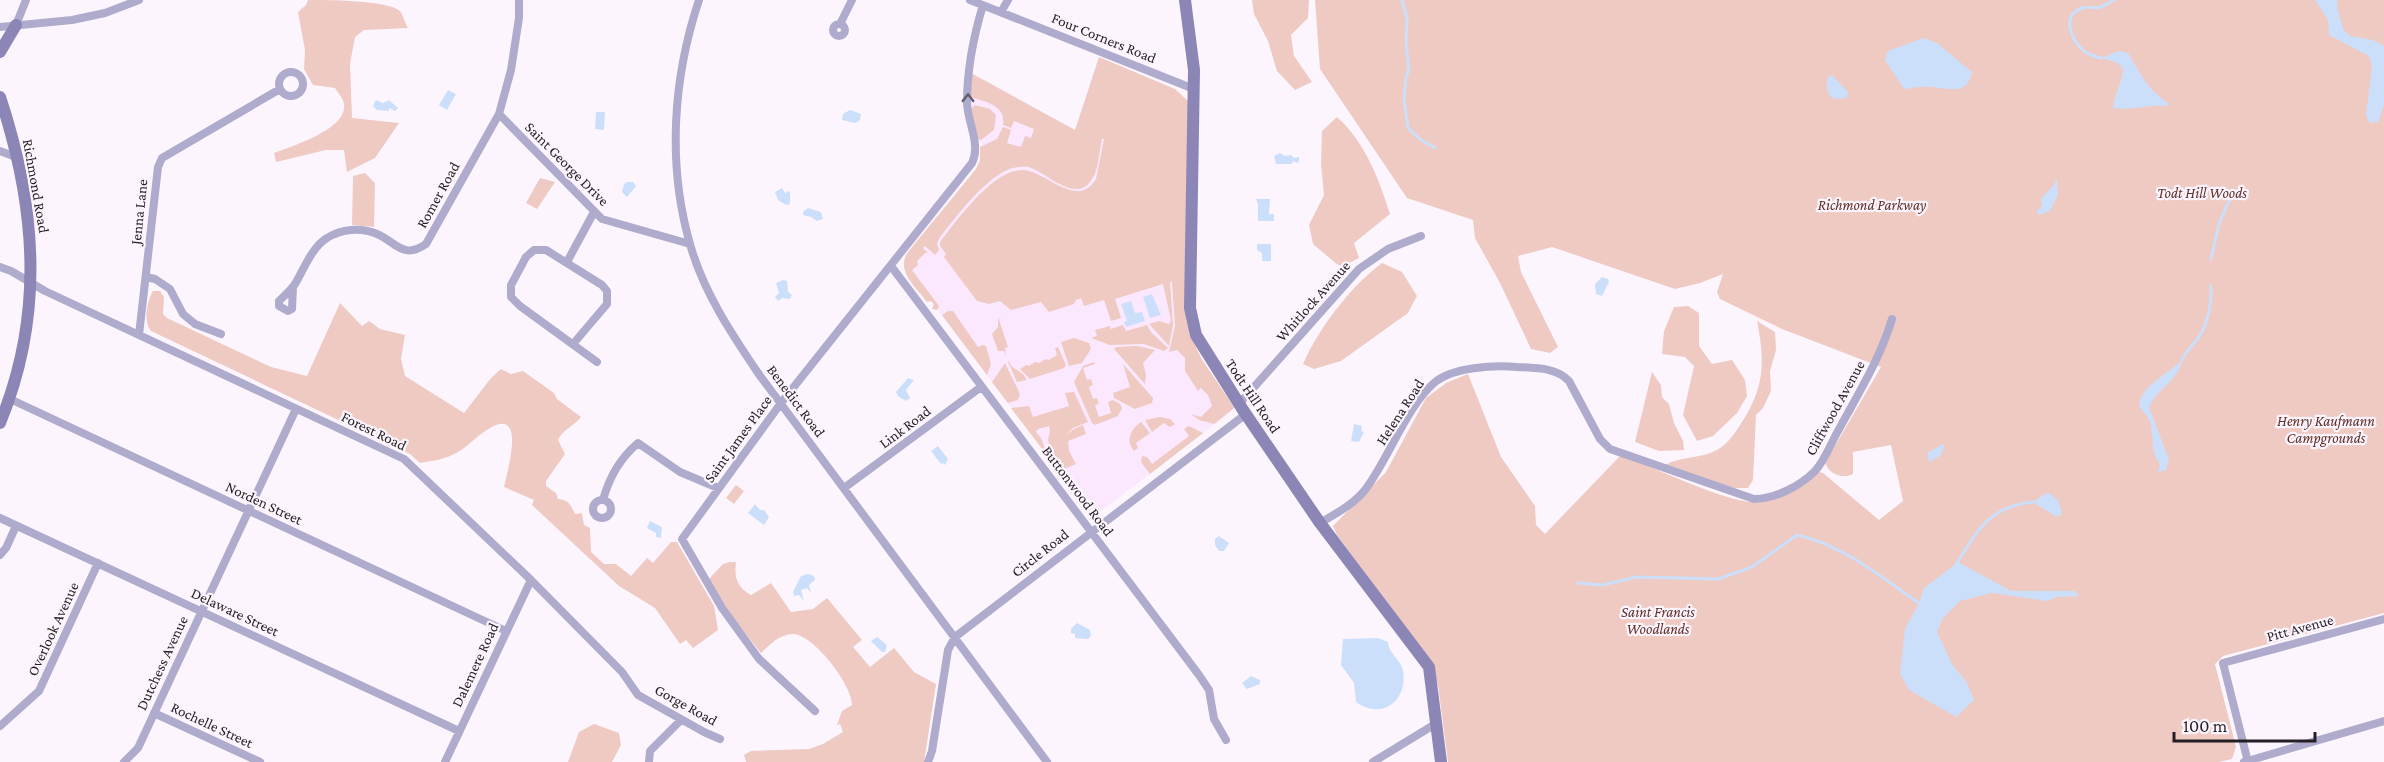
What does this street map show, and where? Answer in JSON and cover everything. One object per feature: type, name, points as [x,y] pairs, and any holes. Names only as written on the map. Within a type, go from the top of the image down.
[{"type":"street","points":[[0,52],[16,25],[26,0]]},
{"type":"street","points":[[0,27],[72,20],[105,13],[139,0]]},
{"type":"street","name":"Romer Road","points":[[293,286],[318,245],[327,238],[346,231],[356,230],[377,234],[405,251],[419,249],[426,244],[499,114],[512,70],[519,0]]},
{"type":"street","name":"Benedict Road","points":[[699,0],[681,64],[675,146],[679,195],[690,244],[705,284],[722,318],[781,403],[1047,762]]},
{"type":"street","points":[[840,24],[852,0]]},
{"type":"street","name":"Four Corners Road","points":[[970,0],[1194,89]]},
{"type":"street","points":[[1002,12],[1008,0]]},
{"type":"street","name":"Todt Hill Road","points":[[1185,0],[1192,44],[1194,89],[1190,308],[1196,335],[1242,409],[1320,523],[1429,667],[1441,762]]},
{"type":"street","name":"Saint James Place","points":[[815,711],[759,659],[722,608],[682,539],[781,403],[972,163],[976,155],[967,107],[968,70],[983,5]]},
{"type":"street","name":"Jenna Lane","points":[[139,335],[158,167],[162,158],[280,89]]},
{"type":"street","name":"Richmond Road","points":[[0,97],[18,158],[30,226],[31,284],[24,344],[10,399],[0,423]]},
{"type":"street","name":"Saint George Drive","points":[[499,114],[594,212],[612,223],[690,244]]},
{"type":"street","points":[[0,151],[18,158]]},
{"type":"street","points":[[567,262],[594,212]]},
{"type":"street","name":"Whitlock Avenue","points":[[1242,409],[1359,269],[1388,249],[1421,236]]},
{"type":"street","points":[[573,344],[607,304],[608,294],[602,285],[567,262],[546,250],[534,250],[526,257],[510,291],[514,302],[597,362]]},
{"type":"street","name":"Buttonwood Road","points":[[891,266],[1199,675],[1209,690],[1214,719],[1226,740]]},
{"type":"street","name":"Forest Road","points":[[0,267],[31,284],[404,459],[531,580],[622,672],[638,694]]},
{"type":"street","points":[[146,277],[155,279],[170,289],[183,314],[195,324],[221,334]]},
{"type":"street","name":"Cliffwood Avenue","points":[[1563,375],[1569,381],[1600,439],[1610,449],[1754,499],[1780,493],[1806,479],[1819,466],[1883,349],[1893,320]]},
{"type":"street","name":"Helena Road","points":[[1320,523],[1363,492],[1384,463],[1424,393],[1435,381],[1470,369],[1488,366],[1541,369],[1563,375]]},
{"type":"street","name":"Link Road","points":[[844,488],[981,387]]},
{"type":"street","name":"Norden Street","points":[[10,399],[506,631]]},
{"type":"street","name":"Dutchess Avenue","points":[[124,762],[138,748],[296,409]]},
{"type":"street","name":"Circle Road","points":[[955,637],[1242,409]]},
{"type":"street","points":[[603,501],[619,462],[638,443],[680,472],[718,488]]},
{"type":"street","name":"Delaware Street","points":[[0,518],[459,731]]},
{"type":"street","points":[[0,555],[6,548],[16,526]]},
{"type":"street","name":"Overlook Avenue","points":[[0,726],[39,691],[98,563]]},
{"type":"street","name":"Dalemere Road","points":[[445,762],[531,580]]},
{"type":"street","name":"Pitt Avenue","points":[[2246,762],[2223,663],[2384,620]]},
{"type":"street","points":[[928,762],[948,650],[955,637]]},
{"type":"street","name":"Gorge Road","points":[[638,694],[681,720],[720,739]]},
{"type":"street","name":"Rochelle Street","points":[[154,713],[260,762]]},
{"type":"street","points":[[649,762],[650,751],[681,720]]},
{"type":"street","points":[[2246,762],[2384,721]]},
{"type":"street","points":[[1373,762],[1437,723]]},
{"type":"shaded area","points":[[1114,67],[1185,328],[1231,412],[1093,517],[910,273],[909,260],[983,169],[983,146],[978,139],[971,109],[971,73],[1075,130]]},
{"type":"green space","points":[[308,0],[356,1],[393,7],[400,11],[408,28],[364,30],[355,37],[350,64],[352,118],[399,123],[375,158],[347,172],[344,150],[326,150],[276,162],[274,153],[328,129],[343,114],[344,103],[335,88],[313,85],[304,69],[305,50],[298,12]]},
{"type":"green space","points":[[1252,0],[1309,0],[1308,18],[1291,35],[1294,56],[1312,82],[1295,90],[1277,71],[1268,41],[1254,14]]},
{"type":"green space","points":[[1315,0],[2384,0],[2384,613],[2223,656],[2215,664],[2236,747],[2232,759],[2219,762],[1448,762],[1438,685],[1430,660],[1337,535],[1333,526],[1386,472],[1426,398],[1446,383],[1468,374],[1501,457],[1535,506],[1536,525],[1545,534],[1620,456],[1713,492],[1749,502],[1763,502],[1819,472],[1879,520],[1903,501],[1891,445],[1853,452],[1853,474],[1841,476],[1833,473],[1825,463],[1881,367],[1782,329],[1720,299],[1717,292],[1723,274],[1675,289],[1552,247],[1518,256],[1521,272],[1558,347],[1550,353],[1531,349],[1500,283],[1475,238],[1473,220],[1407,198],[1320,69]]},
{"type":"green space","points":[[1099,57],[1175,89],[1188,101],[1190,333],[1201,358],[1234,407],[1214,424],[1199,420],[1191,414],[1201,417],[1212,406],[1208,395],[1201,388],[1198,391],[1185,371],[1185,358],[1177,350],[1169,352],[1175,326],[1172,282],[1170,282],[1173,325],[1169,346],[1149,324],[1159,321],[1169,324],[1171,320],[1163,284],[1115,299],[1121,318],[1111,321],[1104,300],[1084,306],[1081,298],[1074,304],[1049,312],[1041,302],[1011,310],[1000,301],[989,304],[977,301],[944,257],[946,254],[940,242],[976,198],[999,178],[1011,172],[1031,171],[1060,186],[1080,191],[1088,188],[1096,179],[1104,139],[1102,139],[1094,175],[1086,186],[1078,189],[1070,188],[1031,168],[1013,168],[993,178],[973,197],[940,237],[937,243],[939,250],[935,255],[925,246],[923,248],[928,253],[917,261],[918,265],[912,270],[939,306],[937,310],[932,309],[934,304],[931,301],[927,302],[905,272],[905,259],[908,252],[976,169],[980,160],[980,147],[997,139],[1003,127],[1011,130],[1007,143],[1021,147],[1025,136],[1031,138],[1034,129],[1014,121],[1011,128],[1003,125],[1001,113],[994,105],[970,97],[971,73],[1075,130]]},
{"type":"green space","points":[[975,105],[990,109],[996,115],[994,130],[981,140],[978,139],[971,109]]},
{"type":"green space","points":[[1337,117],[1363,149],[1376,175],[1390,214],[1354,243],[1359,258],[1343,266],[1338,265],[1313,244],[1309,225],[1324,195],[1321,164],[1322,131]]},
{"type":"green space","points":[[365,173],[375,183],[374,227],[352,225],[353,176]]},
{"type":"green space","points":[[540,178],[555,182],[537,209],[526,203]]},
{"type":"green space","points":[[1382,263],[1402,272],[1417,296],[1408,313],[1341,361],[1314,369],[1303,364],[1336,309],[1358,284]]},
{"type":"green space","points":[[153,291],[160,291],[164,297],[163,314],[167,318],[271,367],[307,376],[340,303],[362,326],[369,321],[380,329],[405,335],[401,359],[405,376],[464,413],[491,378],[501,369],[511,374],[523,371],[554,393],[557,399],[581,417],[562,433],[558,440],[565,454],[546,481],[546,486],[556,493],[558,499],[569,503],[575,514],[582,513],[584,525],[590,528],[591,552],[604,564],[616,564],[631,576],[647,558],[653,563],[671,542],[677,542],[714,606],[718,630],[693,648],[686,640],[680,644],[655,608],[619,586],[532,505],[534,500],[504,487],[512,444],[508,426],[501,424],[490,428],[452,455],[420,463],[410,454],[151,331],[147,322],[147,311]]},
{"type":"green space","points":[[1688,306],[1699,313],[1699,346],[1712,364],[1732,360],[1745,380],[1747,396],[1737,413],[1713,436],[1697,441],[1683,415],[1694,366],[1685,357],[1662,354],[1664,331],[1674,307]]},
{"type":"green space","points":[[953,311],[978,347],[986,346],[991,364],[987,375],[942,315]]},
{"type":"green space","points":[[1002,316],[999,320],[1008,347],[1005,348],[1006,356],[1004,351],[998,351],[992,334],[998,327],[998,320]]},
{"type":"green space","points":[[1757,321],[1775,332],[1776,350],[1770,371],[1771,391],[1763,408],[1756,415],[1753,480],[1748,488],[1735,488],[1713,482],[1665,465],[1717,450],[1728,441],[1750,409],[1759,385],[1762,361]]},
{"type":"green space","points":[[1123,325],[1126,331],[1147,325],[1168,348],[1164,351],[1144,344],[1110,345],[1091,338],[1097,336],[1095,330],[1110,326],[1111,329]]},
{"type":"green space","points":[[1074,338],[1089,343],[1091,349],[1082,363],[1069,366],[1061,342]]},
{"type":"green space","points":[[1137,346],[1155,350],[1143,363],[1146,375],[1145,384],[1114,349]]},
{"type":"green space","points":[[1058,347],[1066,365],[1064,368],[1030,379],[1020,369],[1035,362],[1049,360],[1057,355],[1055,348]]},
{"type":"green space","points":[[1009,361],[1011,366],[1023,374],[1027,380],[1017,382]]},
{"type":"green space","points":[[1094,362],[1095,364],[1083,368],[1087,380],[1091,379],[1093,385],[1089,387],[1093,399],[1097,398],[1099,404],[1095,405],[1099,417],[1111,413],[1108,402],[1113,400],[1122,408],[1118,416],[1095,425],[1092,423],[1074,382],[1083,366]]},
{"type":"green space","points":[[1005,363],[1020,394],[1018,400],[1008,403],[992,382]]},
{"type":"green space","points":[[1123,364],[1153,398],[1152,403],[1135,409],[1114,398],[1113,393],[1130,387]]},
{"type":"green space","points":[[1652,372],[1661,385],[1662,397],[1669,404],[1674,423],[1683,441],[1684,450],[1659,451],[1635,442]]},
{"type":"green space","points":[[1074,392],[1088,422],[1073,428],[1065,436],[1083,425],[1086,434],[1068,441],[1069,451],[1076,464],[1059,471],[1011,408],[1029,406],[1033,417],[1069,406],[1065,393]],"holes":[[[1049,426],[1048,440],[1051,454],[1046,452],[1036,432],[1038,429]]]},
{"type":"green space","points":[[1160,417],[1170,419],[1175,424],[1170,427],[1164,423],[1152,432],[1145,420]]},
{"type":"green space","points":[[1141,422],[1150,433],[1136,443],[1138,448],[1134,451],[1130,443],[1130,435]]},
{"type":"green space","points":[[1189,426],[1203,433],[1150,474],[1141,462],[1142,456],[1147,457],[1152,464],[1189,436],[1184,429]]},
{"type":"green space","points":[[736,485],[744,491],[734,504],[726,498]]},
{"type":"green space","points":[[736,562],[738,582],[742,589],[751,595],[771,583],[791,612],[813,609],[827,598],[862,640],[853,647],[870,667],[894,648],[914,672],[936,684],[924,762],[746,762],[744,755],[751,751],[809,749],[823,744],[843,732],[840,724],[837,725],[842,711],[852,705],[851,696],[839,674],[820,651],[801,636],[792,634],[783,636],[761,653],[730,614],[709,579],[723,564]]},
{"type":"green space","points":[[594,724],[619,733],[621,745],[612,762],[568,762],[579,732]]},
{"type":"water","points":[[2315,0],[2338,0],[2337,7],[2343,29],[2350,36],[2373,40],[2384,46],[2384,105],[2378,122],[2370,123],[2366,116],[2372,66],[2369,56],[2329,35],[2328,20]]},
{"type":"water","points":[[1923,38],[1937,43],[1972,72],[1967,84],[1958,89],[1926,87],[1904,89],[1885,60],[1888,51]]},
{"type":"water","points":[[2119,51],[2128,53],[2149,86],[2169,104],[2126,109],[2113,108],[2123,69],[2118,63],[2102,58]]},
{"type":"water","points":[[1832,75],[1848,92],[1847,98],[1834,99],[1829,94],[1827,80]]},
{"type":"water","points":[[448,90],[456,94],[447,110],[439,105]]},
{"type":"water","points":[[376,100],[383,103],[389,100],[398,108],[395,111],[389,108],[389,111],[377,110],[373,106]]},
{"type":"water","points":[[850,110],[861,114],[860,120],[855,123],[842,120],[843,114]]},
{"type":"water","points":[[596,112],[605,112],[604,130],[595,129]]},
{"type":"water","points":[[1280,153],[1285,156],[1291,155],[1294,158],[1299,157],[1299,161],[1291,164],[1276,164],[1274,156]]},
{"type":"water","points":[[2057,178],[2058,195],[2050,211],[2039,215],[2037,211],[2042,205],[2041,198],[2054,185]]},
{"type":"water","points":[[627,182],[633,182],[636,186],[627,197],[622,192]]},
{"type":"water","points":[[782,188],[786,194],[787,191],[790,192],[790,204],[786,205],[778,200],[775,192]]},
{"type":"water","points":[[1256,199],[1270,199],[1269,214],[1274,214],[1274,221],[1258,221]]},
{"type":"water","points":[[808,208],[821,212],[823,219],[817,221],[803,215]]},
{"type":"water","points":[[1257,244],[1271,244],[1271,261],[1262,261],[1262,253],[1257,250]]},
{"type":"water","points":[[1602,277],[1608,279],[1609,282],[1602,296],[1596,294],[1595,284]]},
{"type":"water","points":[[787,281],[788,292],[792,295],[790,299],[782,298],[778,301],[775,297],[779,293],[776,283]]},
{"type":"water","points":[[1152,294],[1161,315],[1150,318],[1143,297]]},
{"type":"water","points":[[1131,301],[1135,313],[1142,312],[1145,321],[1126,327],[1124,322],[1127,321],[1121,304]]},
{"type":"water","points":[[2182,360],[2173,379],[2149,407],[2169,460],[2166,470],[2158,472],[2160,464],[2153,449],[2150,422],[2139,405],[2150,386]]},
{"type":"water","points":[[908,378],[914,380],[906,390],[910,398],[906,401],[896,392]]},
{"type":"water","points":[[1354,424],[1362,426],[1361,431],[1364,432],[1359,442],[1351,441]]},
{"type":"water","points":[[1943,444],[1941,455],[1929,462],[1927,453]]},
{"type":"water","points":[[938,446],[948,459],[945,465],[941,464],[931,451]]},
{"type":"water","points":[[2048,492],[2058,500],[2062,513],[2060,516],[2055,516],[2033,502]]},
{"type":"water","points":[[755,504],[769,517],[764,525],[748,513]]},
{"type":"water","points":[[650,521],[662,527],[661,538],[656,537],[656,533],[647,528]]},
{"type":"water","points":[[1219,536],[1229,543],[1224,551],[1219,551],[1215,545],[1215,539]]},
{"type":"water","points":[[1958,562],[2011,591],[2075,591],[2079,596],[2057,597],[2047,601],[1992,593],[1960,601],[1943,618],[1937,632],[1952,664],[1967,683],[1974,700],[1956,717],[1909,690],[1900,674],[1905,629],[1924,588]]},
{"type":"water","points":[[808,574],[814,576],[815,580],[809,585],[811,593],[807,588],[801,590],[804,601],[799,595],[794,596],[793,592],[801,576]]},
{"type":"water","points":[[1077,623],[1090,630],[1091,636],[1088,639],[1075,638],[1075,634],[1071,633],[1071,629]]},
{"type":"water","points":[[877,637],[887,645],[885,652],[882,652],[871,641]]},
{"type":"water","points":[[1378,638],[1388,642],[1402,667],[1403,681],[1397,699],[1384,708],[1375,709],[1356,702],[1354,683],[1341,665],[1343,639]]},
{"type":"water","points":[[1251,676],[1260,680],[1260,684],[1247,689],[1242,683]]},
{"type":"waterway","points":[[1402,0],[1407,19],[1406,44],[1409,68],[1404,100],[1408,128],[1421,140],[1435,148]]},
{"type":"waterway","points":[[2102,58],[2088,54],[2080,47],[2070,29],[2071,17],[2082,8],[2101,7],[2114,0]]},
{"type":"waterway","points":[[2211,259],[2219,224],[2232,193]]},
{"type":"waterway","points":[[2182,360],[2205,325],[2211,299],[2211,286]]},
{"type":"waterway","points":[[1957,563],[1971,540],[1996,514],[2018,504],[2033,502]]},
{"type":"waterway","points":[[1578,583],[1602,585],[1637,577],[1718,579],[1752,567],[1797,535],[1846,554],[1920,605]]},
{"type":"park label","name":"Todt Hill Woods","points":[[2202,193]]},
{"type":"park label","name":"Richmond Parkway","points":[[1872,205]]},
{"type":"park label","name":"Henry Kaufmann Campgrounds","points":[[2326,430]]},
{"type":"park label","name":"Saint Francis Woodlands","points":[[1658,620]]}]
